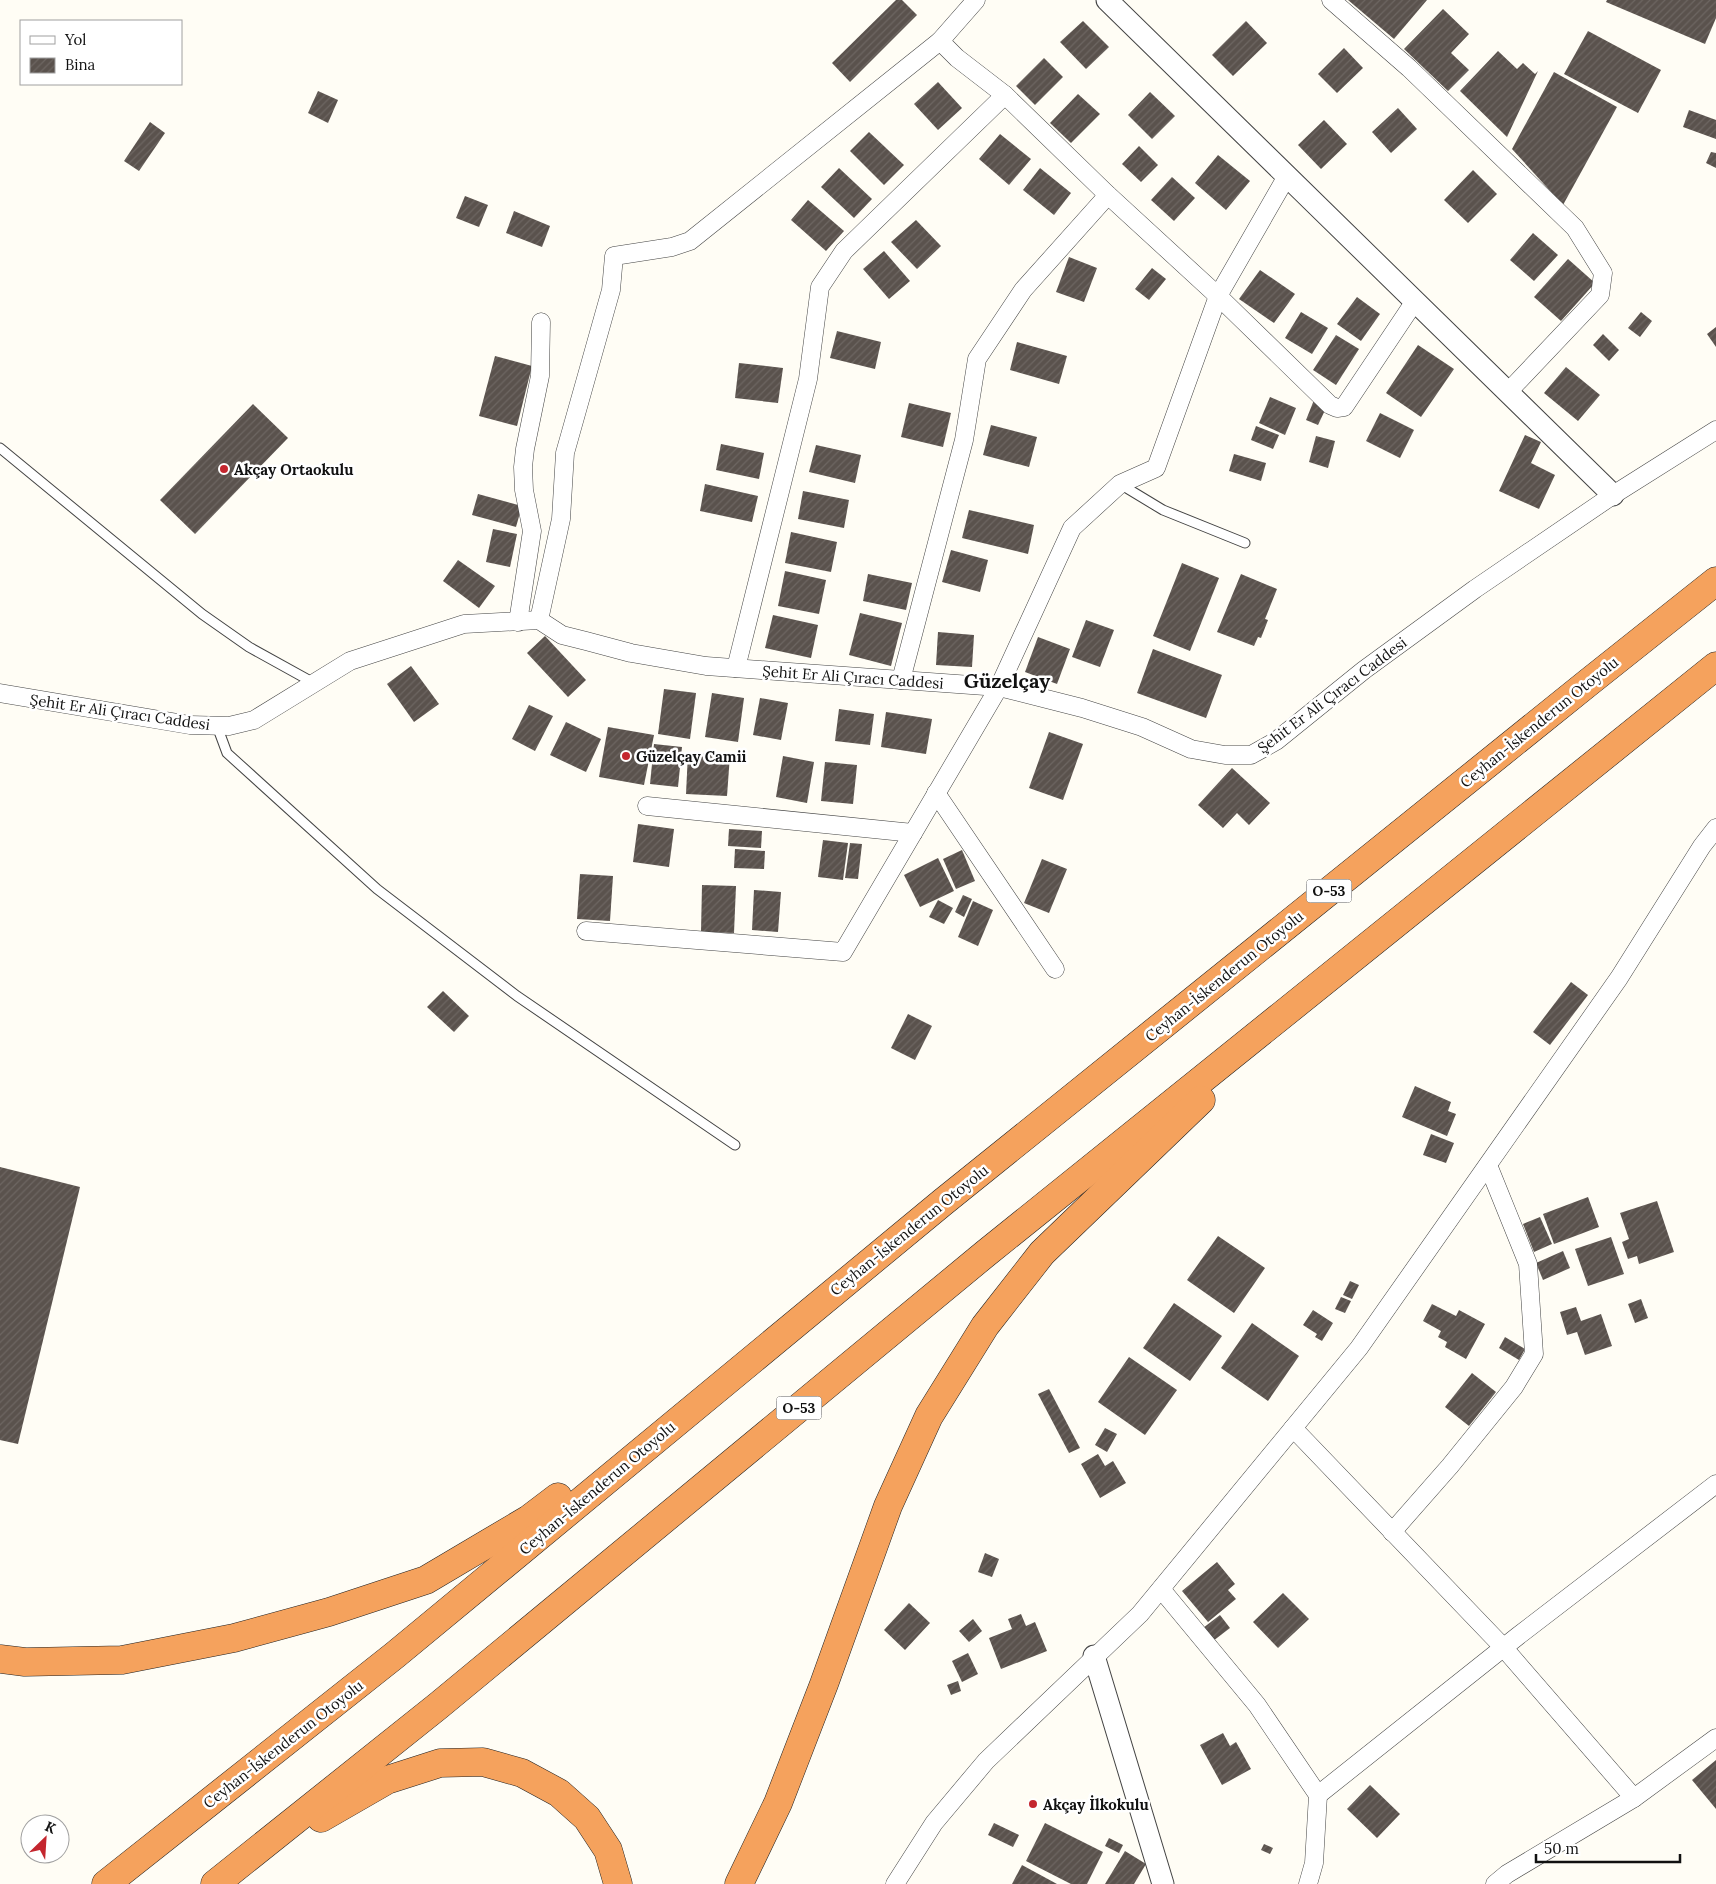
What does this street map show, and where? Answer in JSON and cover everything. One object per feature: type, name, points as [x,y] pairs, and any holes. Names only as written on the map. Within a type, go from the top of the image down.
[{"type":"highway","name":"Ceyhan-İskenderun Otoyolu","points":[[106,1884],[395,1655],[942,1202],[1716,581]]},
{"type":"highway","name":"O-53","points":[[215,1884],[438,1706],[985,1254],[1716,666]]},
{"type":"highway","points":[[739,1884],[778,1803],[824,1684],[888,1506],[929,1416],[985,1326],[1042,1253],[1204,1098],[1383,933]]},
{"type":"highway","points":[[0,1659],[25,1662],[122,1660],[234,1638],[328,1612],[426,1580],[529,1519],[942,1202]]},
{"type":"highway","points":[[225,1884],[333,1810],[387,1780],[440,1763],[483,1762],[522,1773],[559,1793],[587,1818],[608,1850],[618,1884]]},
{"type":"street","points":[[539,620],[561,519],[565,453],[610,290],[614,256],[672,247],[690,241],[940,41],[976,0]]},
{"type":"street","points":[[1107,0],[1614,495]]},
{"type":"street","points":[[1331,0],[1409,68],[1575,228],[1603,273],[1600,295],[1508,392]]},
{"type":"street","points":[[940,41],[957,58],[1005,95],[1108,195],[1218,296],[1330,405],[1337,408],[1344,407],[1415,302]]},
{"type":"street","points":[[736,668],[808,379],[820,287],[844,251],[1005,95]]},
{"type":"street","points":[[586,931],[843,952],[999,687],[1072,528],[1120,484],[1156,468],[1218,296],[1287,176]]},
{"type":"street","points":[[901,680],[964,440],[978,359],[1023,290],[1108,195]]},
{"type":"street","points":[[518,622],[532,531],[524,490],[523,467],[540,376],[540,322]]},
{"type":"street","name":"Şehit Er Ali Çıracı Caddesi","points":[[0,694],[190,725],[229,726],[254,720],[350,661],[464,624],[539,620],[562,635],[631,653],[706,666],[999,687],[1082,708],[1142,727],[1191,749],[1226,755],[1251,756],[1276,741],[1364,670],[1475,589],[1614,495],[1716,430]]},
{"type":"street","points":[[936,793],[1055,969]]},
{"type":"street","points":[[647,806],[913,833]]},
{"type":"street","points":[[895,1884],[934,1823],[986,1761],[1140,1614],[1359,1348],[1619,978],[1702,846],[1716,828]]},
{"type":"street","points":[[1392,1532],[1450,1466],[1514,1387],[1534,1354],[1528,1264],[1488,1165]]},
{"type":"street","points":[[1293,1428],[1503,1647],[1634,1798]]},
{"type":"street","points":[[1318,1795],[1503,1647],[1716,1484]]},
{"type":"street","points":[[1161,1589],[1257,1705],[1318,1795],[1314,1863],[1308,1884]]},
{"type":"street","points":[[1094,1656],[1163,1884]]},
{"type":"street","points":[[1495,1884],[1507,1874],[1634,1798],[1716,1738]]},
{"type":"lane","points":[[0,448],[202,614],[249,647],[315,683]]},
{"type":"lane","points":[[1120,484],[1163,510],[1245,544]]},
{"type":"lane","points":[[216,726],[228,753],[377,888],[517,996],[735,1145]]},
{"type":"building","points":[[896,0],[902,0],[917,15],[850,82],[832,63]]},
{"type":"building","points":[[1348,0],[1427,0],[1394,39]]},
{"type":"building","points":[[1607,0],[1716,0],[1716,18],[1705,44],[1606,2]]},
{"type":"building","points":[[1443,9],[1469,34],[1451,53],[1469,70],[1448,91],[1404,49]]},
{"type":"building","points":[[1083,21],[1109,47],[1086,69],[1060,42]]},
{"type":"building","points":[[1246,21],[1267,43],[1233,76],[1212,55]]},
{"type":"building","points":[[1588,31],[1661,70],[1638,113],[1564,74]]},
{"type":"building","points":[[1344,48],[1363,68],[1337,93],[1318,74]]},
{"type":"building","points":[[1498,51],[1517,69],[1523,63],[1535,74],[1538,71],[1507,137],[1460,91]]},
{"type":"building","points":[[1044,58],[1063,77],[1035,105],[1016,86]]},
{"type":"building","points":[[1554,72],[1617,107],[1563,205],[1512,149]]},
{"type":"building","points":[[938,82],[962,108],[938,130],[914,104]]},
{"type":"building","points":[[318,91],[338,100],[328,123],[308,113]]},
{"type":"building","points":[[1150,92],[1175,116],[1152,139],[1128,115]]},
{"type":"building","points":[[1078,94],[1100,114],[1071,143],[1050,123]]},
{"type":"building","points":[[1398,108],[1417,129],[1391,153],[1372,132]]},
{"type":"building","points":[[1689,110],[1716,120],[1716,139],[1683,127]]},
{"type":"building","points":[[1324,120],[1347,144],[1321,169],[1298,145]]},
{"type":"building","points":[[150,122],[165,133],[139,171],[124,161]]},
{"type":"building","points":[[869,132],[904,165],[884,185],[850,151]]},
{"type":"building","points":[[1000,134],[1031,159],[1009,185],[979,159]]},
{"type":"building","points":[[1139,146],[1158,165],[1141,182],[1122,164]]},
{"type":"building","points":[[1711,152],[1716,153],[1716,168],[1706,163]]},
{"type":"building","points":[[1218,155],[1250,181],[1226,210],[1195,183]]},
{"type":"building","points":[[839,168],[872,199],[854,218],[821,187]]},
{"type":"building","points":[[1040,168],[1071,193],[1054,215],[1023,190]]},
{"type":"building","points":[[1473,170],[1497,194],[1468,223],[1444,200]]},
{"type":"building","points":[[1172,177],[1195,198],[1174,221],[1151,200]]},
{"type":"building","points":[[465,196],[488,205],[479,227],[456,218]]},
{"type":"building","points":[[808,200],[844,231],[826,251],[791,220]]},
{"type":"building","points":[[514,211],[550,226],[542,247],[506,233]]},
{"type":"building","points":[[916,220],[941,246],[917,269],[891,242]]},
{"type":"building","points":[[1533,233],[1558,255],[1534,281],[1510,260]]},
{"type":"building","points":[[884,251],[910,281],[889,299],[863,269]]},
{"type":"building","points":[[1069,257],[1097,268],[1084,302],[1056,292]]},
{"type":"building","points":[[1568,259],[1595,283],[1561,321],[1534,297]]},
{"type":"building","points":[[1152,268],[1166,279],[1149,300],[1135,289]]},
{"type":"building","points":[[1260,270],[1295,294],[1274,323],[1239,299]]},
{"type":"building","points":[[1357,297],[1380,314],[1361,341],[1337,324]]},
{"type":"building","points":[[1301,312],[1328,328],[1312,354],[1285,338]]},
{"type":"building","points":[[1641,312],[1652,321],[1640,337],[1628,328]]},
{"type":"building","points":[[1716,327],[1716,347],[1707,334]]},
{"type":"building","points":[[837,331],[881,342],[875,369],[830,358]]},
{"type":"building","points":[[1603,334],[1619,350],[1609,361],[1593,345]]},
{"type":"building","points":[[1336,335],[1359,349],[1336,385],[1313,370]]},
{"type":"building","points":[[1017,342],[1067,356],[1059,384],[1010,370]]},
{"type":"building","points":[[1418,345],[1454,369],[1421,417],[1386,393]]},
{"type":"building","points":[[495,356],[532,366],[517,426],[479,416]]},
{"type":"building","points":[[739,363],[783,368],[778,403],[735,398]]},
{"type":"building","points":[[1566,367],[1600,395],[1578,421],[1544,393]]},
{"type":"building","points":[[1270,397],[1296,408],[1285,435],[1259,423]]},
{"type":"building","points":[[1314,400],[1327,406],[1318,425],[1306,420]]},
{"type":"building","points":[[909,403],[951,413],[943,447],[901,437]]},
{"type":"building","name":"Akçay Ortaokulu","points":[[253,404],[288,438],[195,534],[160,500]]},
{"type":"building","points":[[1380,413],[1414,430],[1400,458],[1366,441]]},
{"type":"building","points":[[991,425],[1037,437],[1029,467],[983,455]]},
{"type":"building","points":[[1256,426],[1279,435],[1273,449],[1251,440]]},
{"type":"building","points":[[1525,435],[1541,442],[1531,463],[1555,475],[1539,509],[1499,491]]},
{"type":"building","points":[[1316,436],[1335,441],[1328,468],[1309,462]]},
{"type":"building","points":[[721,444],[764,453],[759,479],[716,470]]},
{"type":"building","points":[[816,445],[861,455],[855,483],[809,472]]},
{"type":"building","points":[[1234,454],[1266,463],[1261,481],[1229,471]]},
{"type":"building","points":[[705,484],[758,496],[752,522],[700,511]]},
{"type":"building","points":[[803,491],[849,500],[844,528],[798,519]]},
{"type":"building","points":[[478,494],[522,506],[516,527],[472,515]]},
{"type":"building","points":[[969,510],[1034,525],[1028,554],[962,538]]},
{"type":"building","points":[[493,529],[517,534],[510,567],[486,562]]},
{"type":"building","points":[[791,532],[837,542],[831,572],[785,563]]},
{"type":"building","points":[[951,550],[988,560],[980,592],[942,582]]},
{"type":"building","points":[[458,560],[495,586],[479,608],[443,581]]},
{"type":"building","points":[[1182,563],[1219,578],[1190,651],[1153,636]]},
{"type":"building","points":[[785,571],[826,580],[819,614],[778,606]]},
{"type":"building","points":[[868,574],[912,583],[906,610],[863,601]]},
{"type":"building","points":[[1241,574],[1277,589],[1265,619],[1268,620],[1261,638],[1258,637],[1254,646],[1217,632]]},
{"type":"building","points":[[860,613],[902,623],[891,666],[849,655]]},
{"type":"building","points":[[773,615],[818,625],[811,658],[765,648]]},
{"type":"building","points":[[1086,620],[1114,630],[1100,667],[1072,657]]},
{"type":"building","points":[[938,632],[974,635],[972,667],[936,665]]},
{"type":"building","points":[[545,636],[586,680],[568,697],[527,653]]},
{"type":"building","points":[[1038,637],[1070,649],[1057,684],[1025,672]]},
{"type":"building","points":[[1153,649],[1222,675],[1206,718],[1137,693]]},
{"type":"building","points":[[411,666],[439,704],[414,722],[387,684]]},
{"type":"building","points":[[664,689],[696,693],[690,739],[658,734]]},
{"type":"building","points":[[712,693],[744,698],[738,742],[705,737]]},
{"type":"building","points":[[760,698],[788,703],[781,740],[753,735]]},
{"type":"building","points":[[529,705],[553,716],[535,751],[512,739]]},
{"type":"building","points":[[839,709],[874,714],[870,745],[835,741]]},
{"type":"building","points":[[886,712],[932,719],[926,754],[881,747]]},
{"type":"building","points":[[566,722],[601,739],[586,772],[550,755]]},
{"type":"building","name":"Güzelçay Camii","points":[[608,727],[654,735],[644,785],[599,777]]},
{"type":"building","points":[[1049,732],[1083,744],[1063,800],[1029,788]]},
{"type":"building","points":[[654,744],[682,747],[678,787],[650,784]]},
{"type":"building","points":[[688,753],[730,755],[727,796],[686,794]]},
{"type":"building","points":[[783,756],[814,762],[807,803],[776,797]]},
{"type":"building","points":[[825,762],[857,765],[853,804],[821,801]]},
{"type":"building","points":[[1232,768],[1270,803],[1249,825],[1237,813],[1223,828],[1198,805]]},
{"type":"building","points":[[638,824],[674,829],[669,867],[633,862]]},
{"type":"building","points":[[729,829],[762,831],[761,848],[728,846]]},
{"type":"building","points":[[823,840],[848,843],[843,880],[818,877]]},
{"type":"building","points":[[850,843],[862,844],[858,879],[845,878]]},
{"type":"building","points":[[735,849],[765,851],[764,869],[734,868]]},
{"type":"building","points":[[962,850],[975,881],[956,889],[943,859]]},
{"type":"building","points":[[938,858],[954,891],[920,907],[904,875]]},
{"type":"building","points":[[1042,859],[1067,869],[1049,913],[1024,903]]},
{"type":"building","points":[[580,874],[613,876],[610,921],[577,919]]},
{"type":"building","points":[[702,885],[736,886],[734,933],[701,932]]},
{"type":"building","points":[[754,890],[781,892],[778,932],[752,930]]},
{"type":"building","points":[[963,895],[972,899],[964,917],[955,912]]},
{"type":"building","points":[[938,900],[953,908],[944,924],[929,917]]},
{"type":"building","points":[[973,901],[993,910],[978,946],[958,937]]},
{"type":"building","points":[[1571,982],[1588,995],[1550,1045],[1533,1032]]},
{"type":"building","points":[[443,991],[469,1016],[454,1032],[427,1007]]},
{"type":"building","points":[[908,1014],[932,1026],[915,1060],[891,1048]]},
{"type":"building","points":[[1415,1086],[1451,1102],[1448,1111],[1456,1114],[1447,1136],[1402,1117]]},
{"type":"building","points":[[1431,1134],[1454,1143],[1446,1163],[1423,1155]]},
{"type":"building","points":[[0,1167],[80,1187],[18,1444],[0,1440]]},
{"type":"building","points":[[1588,1197],[1599,1227],[1554,1244],[1543,1214]]},
{"type":"building","points":[[1657,1201],[1674,1252],[1639,1264],[1637,1256],[1628,1259],[1622,1242],[1629,1239],[1620,1213]]},
{"type":"building","points":[[1540,1217],[1552,1244],[1534,1252],[1523,1224]]},
{"type":"building","points":[[1218,1236],[1265,1268],[1234,1313],[1187,1280]]},
{"type":"building","points":[[1611,1237],[1624,1274],[1588,1286],[1575,1249]]},
{"type":"building","points":[[1563,1251],[1570,1268],[1543,1280],[1536,1263]]},
{"type":"building","points":[[1350,1281],[1359,1285],[1352,1299],[1343,1295]]},
{"type":"building","points":[[1341,1297],[1351,1301],[1345,1313],[1335,1309]]},
{"type":"building","points":[[1641,1299],[1648,1318],[1635,1323],[1628,1304]]},
{"type":"building","points":[[1174,1303],[1222,1336],[1190,1381],[1143,1348]]},
{"type":"building","points":[[1432,1304],[1456,1316],[1459,1310],[1485,1324],[1466,1359],[1445,1347],[1447,1342],[1438,1337],[1441,1331],[1423,1321]]},
{"type":"building","points":[[1576,1307],[1581,1321],[1601,1314],[1612,1346],[1585,1355],[1577,1332],[1567,1335],[1560,1312]]},
{"type":"building","points":[[1313,1310],[1333,1323],[1322,1341],[1315,1337],[1317,1334],[1303,1325]]},
{"type":"building","points":[[1252,1323],[1299,1356],[1268,1401],[1221,1368]]},
{"type":"building","points":[[1505,1337],[1525,1349],[1519,1360],[1499,1348]]},
{"type":"building","points":[[1129,1357],[1177,1390],[1145,1435],[1098,1402]]},
{"type":"building","points":[[1472,1373],[1496,1392],[1469,1426],[1445,1407]]},
{"type":"building","points":[[1049,1389],[1080,1448],[1069,1453],[1038,1394]]},
{"type":"building","points":[[1105,1428],[1117,1434],[1107,1452],[1095,1445]]},
{"type":"building","points":[[1098,1454],[1105,1466],[1113,1461],[1126,1483],[1100,1498],[1081,1464]]},
{"type":"building","points":[[985,1553],[999,1559],[992,1577],[978,1572]]},
{"type":"building","points":[[1217,1562],[1235,1584],[1228,1590],[1236,1599],[1208,1622],[1182,1591]]},
{"type":"building","points":[[1283,1593],[1309,1619],[1278,1648],[1253,1622]]},
{"type":"building","points":[[909,1603],[930,1623],[905,1650],[884,1630]]},
{"type":"building","points":[[1021,1614],[1026,1626],[1035,1622],[1047,1651],[1001,1669],[989,1638],[1012,1629],[1008,1619]]},
{"type":"building","points":[[1220,1615],[1230,1628],[1213,1641],[1203,1628]]},
{"type":"building","points":[[973,1619],[982,1631],[969,1642],[959,1631]]},
{"type":"building","points":[[968,1653],[978,1674],[962,1682],[952,1661]]},
{"type":"building","points":[[958,1681],[961,1691],[951,1695],[947,1685]]},
{"type":"building","points":[[1223,1733],[1230,1746],[1236,1742],[1251,1769],[1222,1785],[1200,1745]]},
{"type":"building","points":[[1716,1760],[1716,1809],[1692,1780]]},
{"type":"building","points":[[1370,1785],[1400,1814],[1377,1838],[1347,1809]]},
{"type":"building","points":[[994,1823],[1019,1835],[1013,1847],[988,1835]]},
{"type":"building","points":[[1045,1823],[1103,1852],[1087,1884],[1071,1884],[1026,1861]]},
{"type":"building","points":[[1109,1838],[1123,1845],[1119,1853],[1105,1846]]},
{"type":"building","points":[[1264,1844],[1273,1848],[1270,1854],[1261,1850]]},
{"type":"building","points":[[1125,1851],[1146,1864],[1134,1884],[1105,1884]]},
{"type":"building","points":[[1022,1865],[1057,1884],[1012,1884]]},
{"type":"place","name":"Akçay Ortaokulu","points":[[224,469]]},
{"type":"place","name":"Güzelçay Camii","points":[[626,756]]},
{"type":"place","name":"Akçay İlkokulu","points":[[1033,1804]]},
{"type":"district","name":"Güzelçay","points":[[1007,680]]}]
